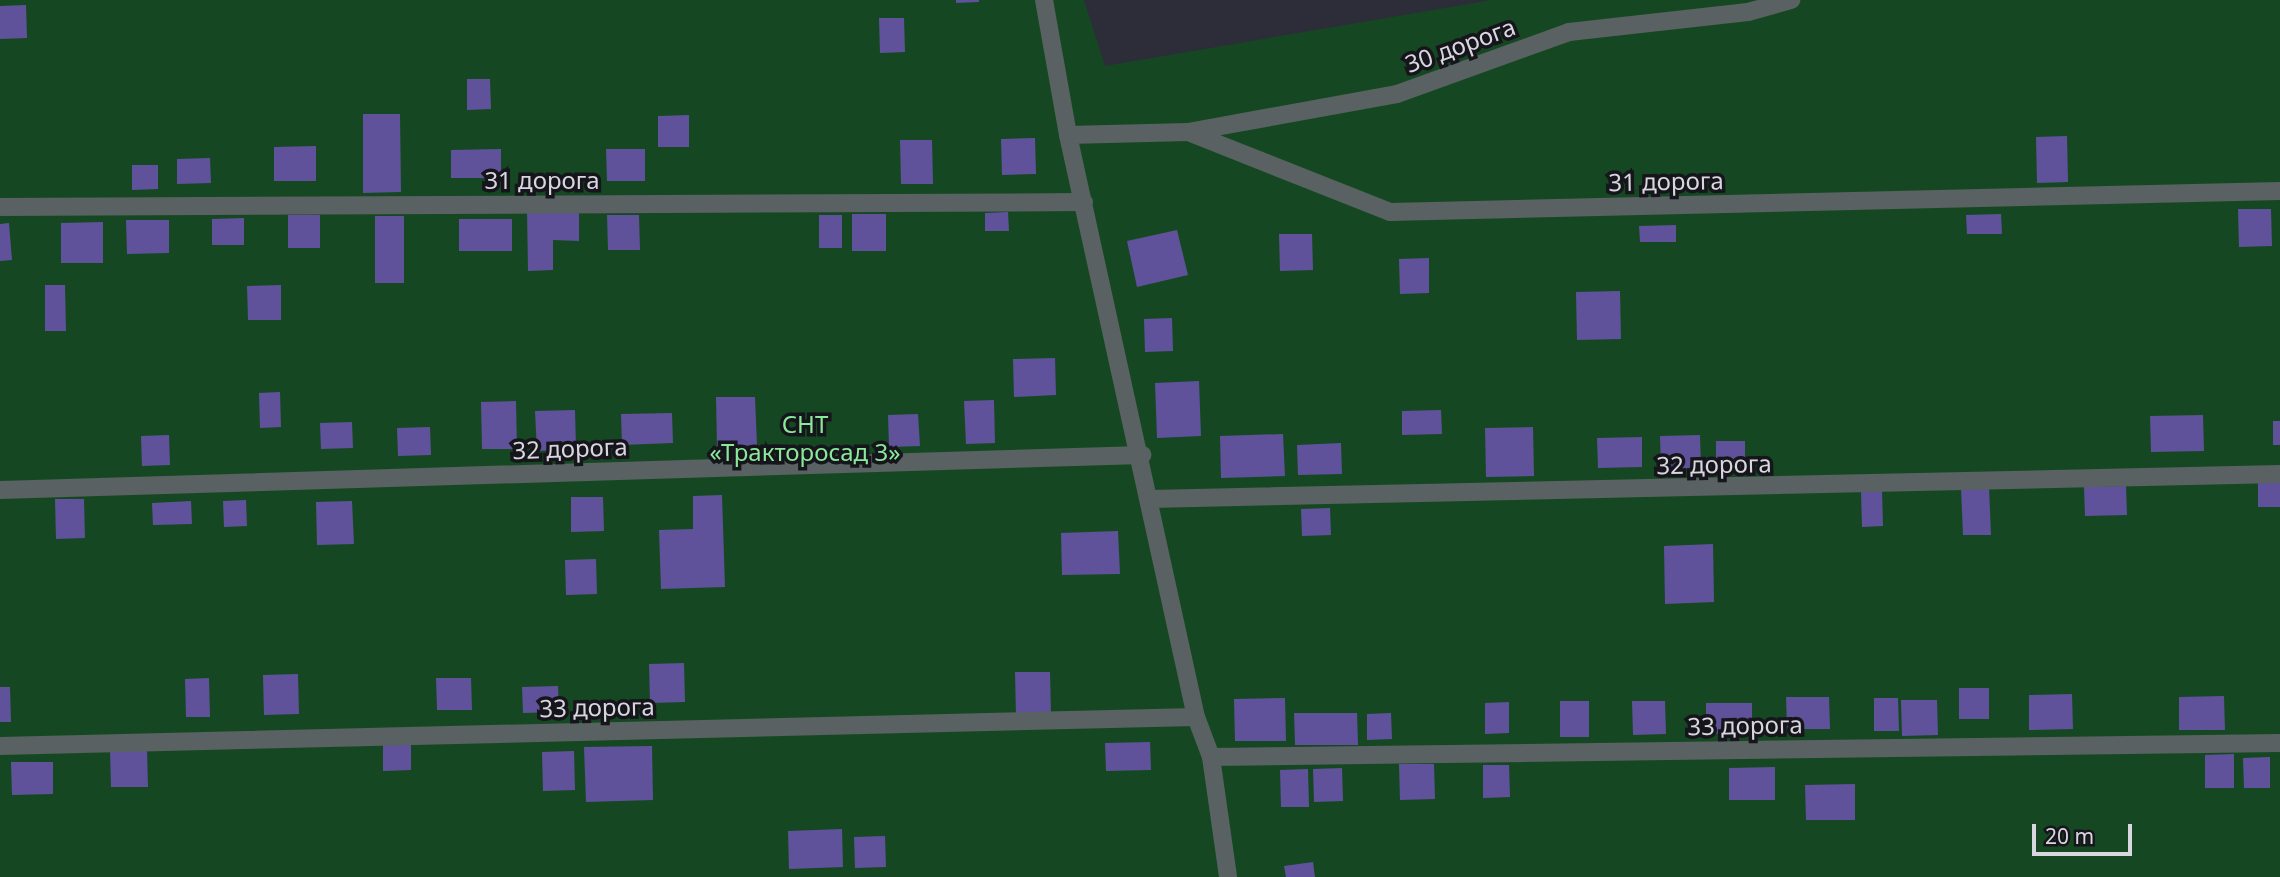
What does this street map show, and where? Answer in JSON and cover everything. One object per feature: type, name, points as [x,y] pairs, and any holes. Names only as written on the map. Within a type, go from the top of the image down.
[{"type":"street","points":[[1044,0],[1068,135],[1142,455],[1196,717],[1211,757],[1228,877]]},
{"type":"street","name":"30 дорога","points":[[1188,132],[1397,94],[1569,32],[1748,12],[1791,0]]},
{"type":"street","name":"31 дорога","points":[[1068,135],[1188,132],[1390,212],[2280,191]]},
{"type":"street","name":"31 дорога","points":[[0,207],[1084,202]]},
{"type":"street","name":"32 дорога","points":[[0,489],[1142,455]]},
{"type":"street","name":"32 дорога","points":[[1150,499],[2280,474]]},
{"type":"street","name":"33 дорога","points":[[0,746],[1196,717]]},
{"type":"street","name":"33 дорога","points":[[1211,757],[2280,743]]},
{"type":"green space","name":"СНТ «Тракторосад 3»","points":[[0,0],[1084,0],[1105,66],[1492,0],[2280,0],[2280,877],[0,877]]},
{"type":"building","points":[[956,0],[979,0],[979,2],[956,3]]},
{"type":"building","points":[[26,5],[27,38],[0,39],[0,6]]},
{"type":"building","points":[[879,18],[904,18],[905,52],[880,53]]},
{"type":"building","points":[[467,79],[490,79],[491,109],[467,110]]},
{"type":"building","points":[[363,114],[400,114],[401,192],[363,193]]},
{"type":"building","points":[[689,115],[689,147],[658,147],[658,116]]},
{"type":"building","points":[[2067,136],[2068,182],[2037,183],[2036,137]]},
{"type":"building","points":[[1035,138],[1036,174],[1002,175],[1001,139]]},
{"type":"building","points":[[900,140],[932,140],[933,184],[901,184]]},
{"type":"building","points":[[316,146],[316,181],[274,181],[274,147]]},
{"type":"building","points":[[501,149],[501,178],[451,178],[451,150]]},
{"type":"building","points":[[606,149],[645,149],[645,181],[607,181]]},
{"type":"building","points":[[210,158],[211,183],[177,184],[177,159]]},
{"type":"building","points":[[132,165],[158,165],[158,189],[132,190]]},
{"type":"building","points":[[579,209],[579,241],[553,240],[553,270],[528,271],[527,210]]},
{"type":"building","points":[[2238,209],[2271,209],[2272,246],[2239,247]]},
{"type":"building","points":[[1008,212],[1009,231],[985,231],[985,213]]},
{"type":"building","points":[[852,214],[886,214],[886,251],[852,251]]},
{"type":"building","points":[[2001,214],[2002,234],[1967,234],[1966,215]]},
{"type":"building","points":[[288,215],[320,215],[320,248],[288,248]]},
{"type":"building","points":[[607,215],[639,215],[640,250],[608,250]]},
{"type":"building","points":[[819,215],[842,215],[842,248],[819,248]]},
{"type":"building","points":[[375,216],[404,216],[404,283],[375,283]]},
{"type":"building","points":[[244,218],[244,245],[212,245],[212,219]]},
{"type":"building","points":[[459,219],[512,219],[512,251],[459,251]]},
{"type":"building","points":[[126,220],[169,220],[169,253],[127,254]]},
{"type":"building","points":[[103,222],[103,263],[61,263],[61,223]]},
{"type":"building","points":[[9,223],[12,260],[0,261],[0,224]]},
{"type":"building","points":[[1676,225],[1676,242],[1640,242],[1639,226]]},
{"type":"building","points":[[1177,230],[1188,275],[1137,287],[1127,241]]},
{"type":"building","points":[[1279,234],[1312,234],[1313,270],[1280,271]]},
{"type":"building","points":[[1429,258],[1429,293],[1400,294],[1399,259]]},
{"type":"building","points":[[45,285],[65,285],[66,331],[45,331]]},
{"type":"building","points":[[281,285],[281,320],[248,320],[247,286]]},
{"type":"building","points":[[1620,291],[1621,339],[1577,340],[1576,292]]},
{"type":"building","points":[[1172,318],[1173,351],[1145,352],[1144,319]]},
{"type":"building","points":[[1055,358],[1056,395],[1014,397],[1013,359]]},
{"type":"building","points":[[1199,381],[1201,436],[1157,438],[1155,383]]},
{"type":"building","points":[[280,392],[281,427],[260,428],[259,393]]},
{"type":"building","points":[[716,397],[755,397],[757,445],[717,447]]},
{"type":"building","points":[[994,400],[995,443],[966,444],[964,401]]},
{"type":"building","points":[[516,401],[517,449],[482,449],[481,402]]},
{"type":"building","points":[[575,410],[576,449],[537,451],[535,411]]},
{"type":"building","points":[[1441,410],[1442,434],[1402,435],[1402,411]]},
{"type":"building","points":[[672,413],[673,443],[622,445],[621,414]]},
{"type":"building","points":[[918,414],[920,446],[889,447],[888,415]]},
{"type":"building","points":[[2203,415],[2204,451],[2151,452],[2150,416]]},
{"type":"building","points":[[2273,421],[2280,421],[2280,445],[2273,445]]},
{"type":"building","points":[[352,422],[353,448],[321,449],[320,423]]},
{"type":"building","points":[[430,427],[431,455],[398,456],[397,428]]},
{"type":"building","points":[[1533,427],[1534,476],[1486,477],[1485,428]]},
{"type":"building","points":[[1283,434],[1285,476],[1221,478],[1220,436]]},
{"type":"building","points":[[169,435],[170,465],[142,466],[141,436]]},
{"type":"building","points":[[1700,435],[1701,468],[1661,469],[1660,436]]},
{"type":"building","points":[[1642,437],[1642,467],[1598,468],[1597,438]]},
{"type":"building","points":[[1716,441],[1745,441],[1745,470],[1716,471]]},
{"type":"building","points":[[1341,443],[1342,474],[1298,475],[1297,445]]},
{"type":"building","points":[[2280,476],[2280,507],[2258,507],[2258,477]]},
{"type":"building","points":[[2126,486],[2127,515],[2085,516],[2084,487]]},
{"type":"building","points":[[1989,487],[1991,535],[1963,535],[1961,488]]},
{"type":"building","points":[[1882,490],[1883,526],[1862,527],[1861,491]]},
{"type":"building","points":[[722,495],[725,587],[661,589],[659,530],[693,529],[693,496]]},
{"type":"building","points":[[571,497],[603,497],[604,531],[571,532]]},
{"type":"building","points":[[55,499],[84,499],[85,538],[56,539]]},
{"type":"building","points":[[246,500],[247,526],[224,527],[223,501]]},
{"type":"building","points":[[191,501],[192,524],[153,525],[152,503]]},
{"type":"building","points":[[352,501],[354,544],[317,545],[316,502]]},
{"type":"building","points":[[1330,508],[1331,535],[1302,536],[1301,509]]},
{"type":"building","points":[[1118,531],[1120,574],[1062,575],[1061,533]]},
{"type":"building","points":[[1713,544],[1714,602],[1665,604],[1664,546]]},
{"type":"building","points":[[596,559],[597,594],[566,595],[565,560]]},
{"type":"building","points":[[684,663],[685,702],[650,703],[649,664]]},
{"type":"building","points":[[1015,672],[1050,672],[1051,716],[1016,716]]},
{"type":"building","points":[[298,674],[299,714],[264,715],[263,675]]},
{"type":"building","points":[[209,678],[210,717],[186,717],[185,679]]},
{"type":"building","points":[[436,678],[471,678],[472,710],[437,710]]},
{"type":"building","points":[[558,686],[559,712],[523,713],[522,687]]},
{"type":"building","points":[[0,687],[10,687],[11,722],[0,722]]},
{"type":"building","points":[[1959,688],[1989,688],[1989,719],[1959,719]]},
{"type":"building","points":[[2072,694],[2073,729],[2029,730],[2029,695]]},
{"type":"building","points":[[2224,696],[2225,730],[2179,730],[2179,697]]},
{"type":"building","points":[[1786,697],[1829,697],[1830,729],[1787,729]]},
{"type":"building","points":[[1285,698],[1286,741],[1235,741],[1234,699]]},
{"type":"building","points":[[1874,698],[1898,698],[1899,731],[1874,731]]},
{"type":"building","points":[[1901,700],[1937,700],[1938,735],[1902,736]]},
{"type":"building","points":[[1560,701],[1589,701],[1589,737],[1560,737]]},
{"type":"building","points":[[1632,701],[1665,701],[1666,734],[1633,735]]},
{"type":"building","points":[[1509,702],[1509,733],[1485,734],[1485,703]]},
{"type":"building","points":[[1706,703],[1752,703],[1752,733],[1706,734]]},
{"type":"building","points":[[1294,713],[1357,713],[1358,745],[1295,745]]},
{"type":"building","points":[[1391,713],[1392,739],[1367,740],[1367,714]]},
{"type":"building","points":[[1150,742],[1151,770],[1106,771],[1105,743]]},
{"type":"building","points":[[411,743],[411,770],[383,771],[383,744]]},
{"type":"building","points":[[652,746],[653,800],[586,802],[584,747]]},
{"type":"building","points":[[147,750],[148,787],[111,787],[110,751]]},
{"type":"building","points":[[574,751],[575,790],[543,791],[542,752]]},
{"type":"building","points":[[2234,754],[2234,788],[2205,788],[2205,755]]},
{"type":"building","points":[[2270,757],[2270,788],[2244,788],[2243,758]]},
{"type":"building","points":[[11,762],[53,762],[53,794],[12,795]]},
{"type":"building","points":[[1399,764],[1434,764],[1435,799],[1400,800]]},
{"type":"building","points":[[1483,765],[1509,765],[1510,797],[1483,798]]},
{"type":"building","points":[[1775,767],[1775,800],[1729,800],[1729,768]]},
{"type":"building","points":[[1342,768],[1343,801],[1314,802],[1313,769]]},
{"type":"building","points":[[1308,769],[1309,807],[1281,807],[1280,770]]},
{"type":"building","points":[[1855,784],[1855,820],[1806,820],[1805,785]]},
{"type":"building","points":[[842,829],[843,867],[789,869],[788,831]]},
{"type":"building","points":[[885,836],[886,867],[855,868],[854,837]]},
{"type":"building","points":[[1313,862],[1315,877],[1286,877],[1284,866]]}]
